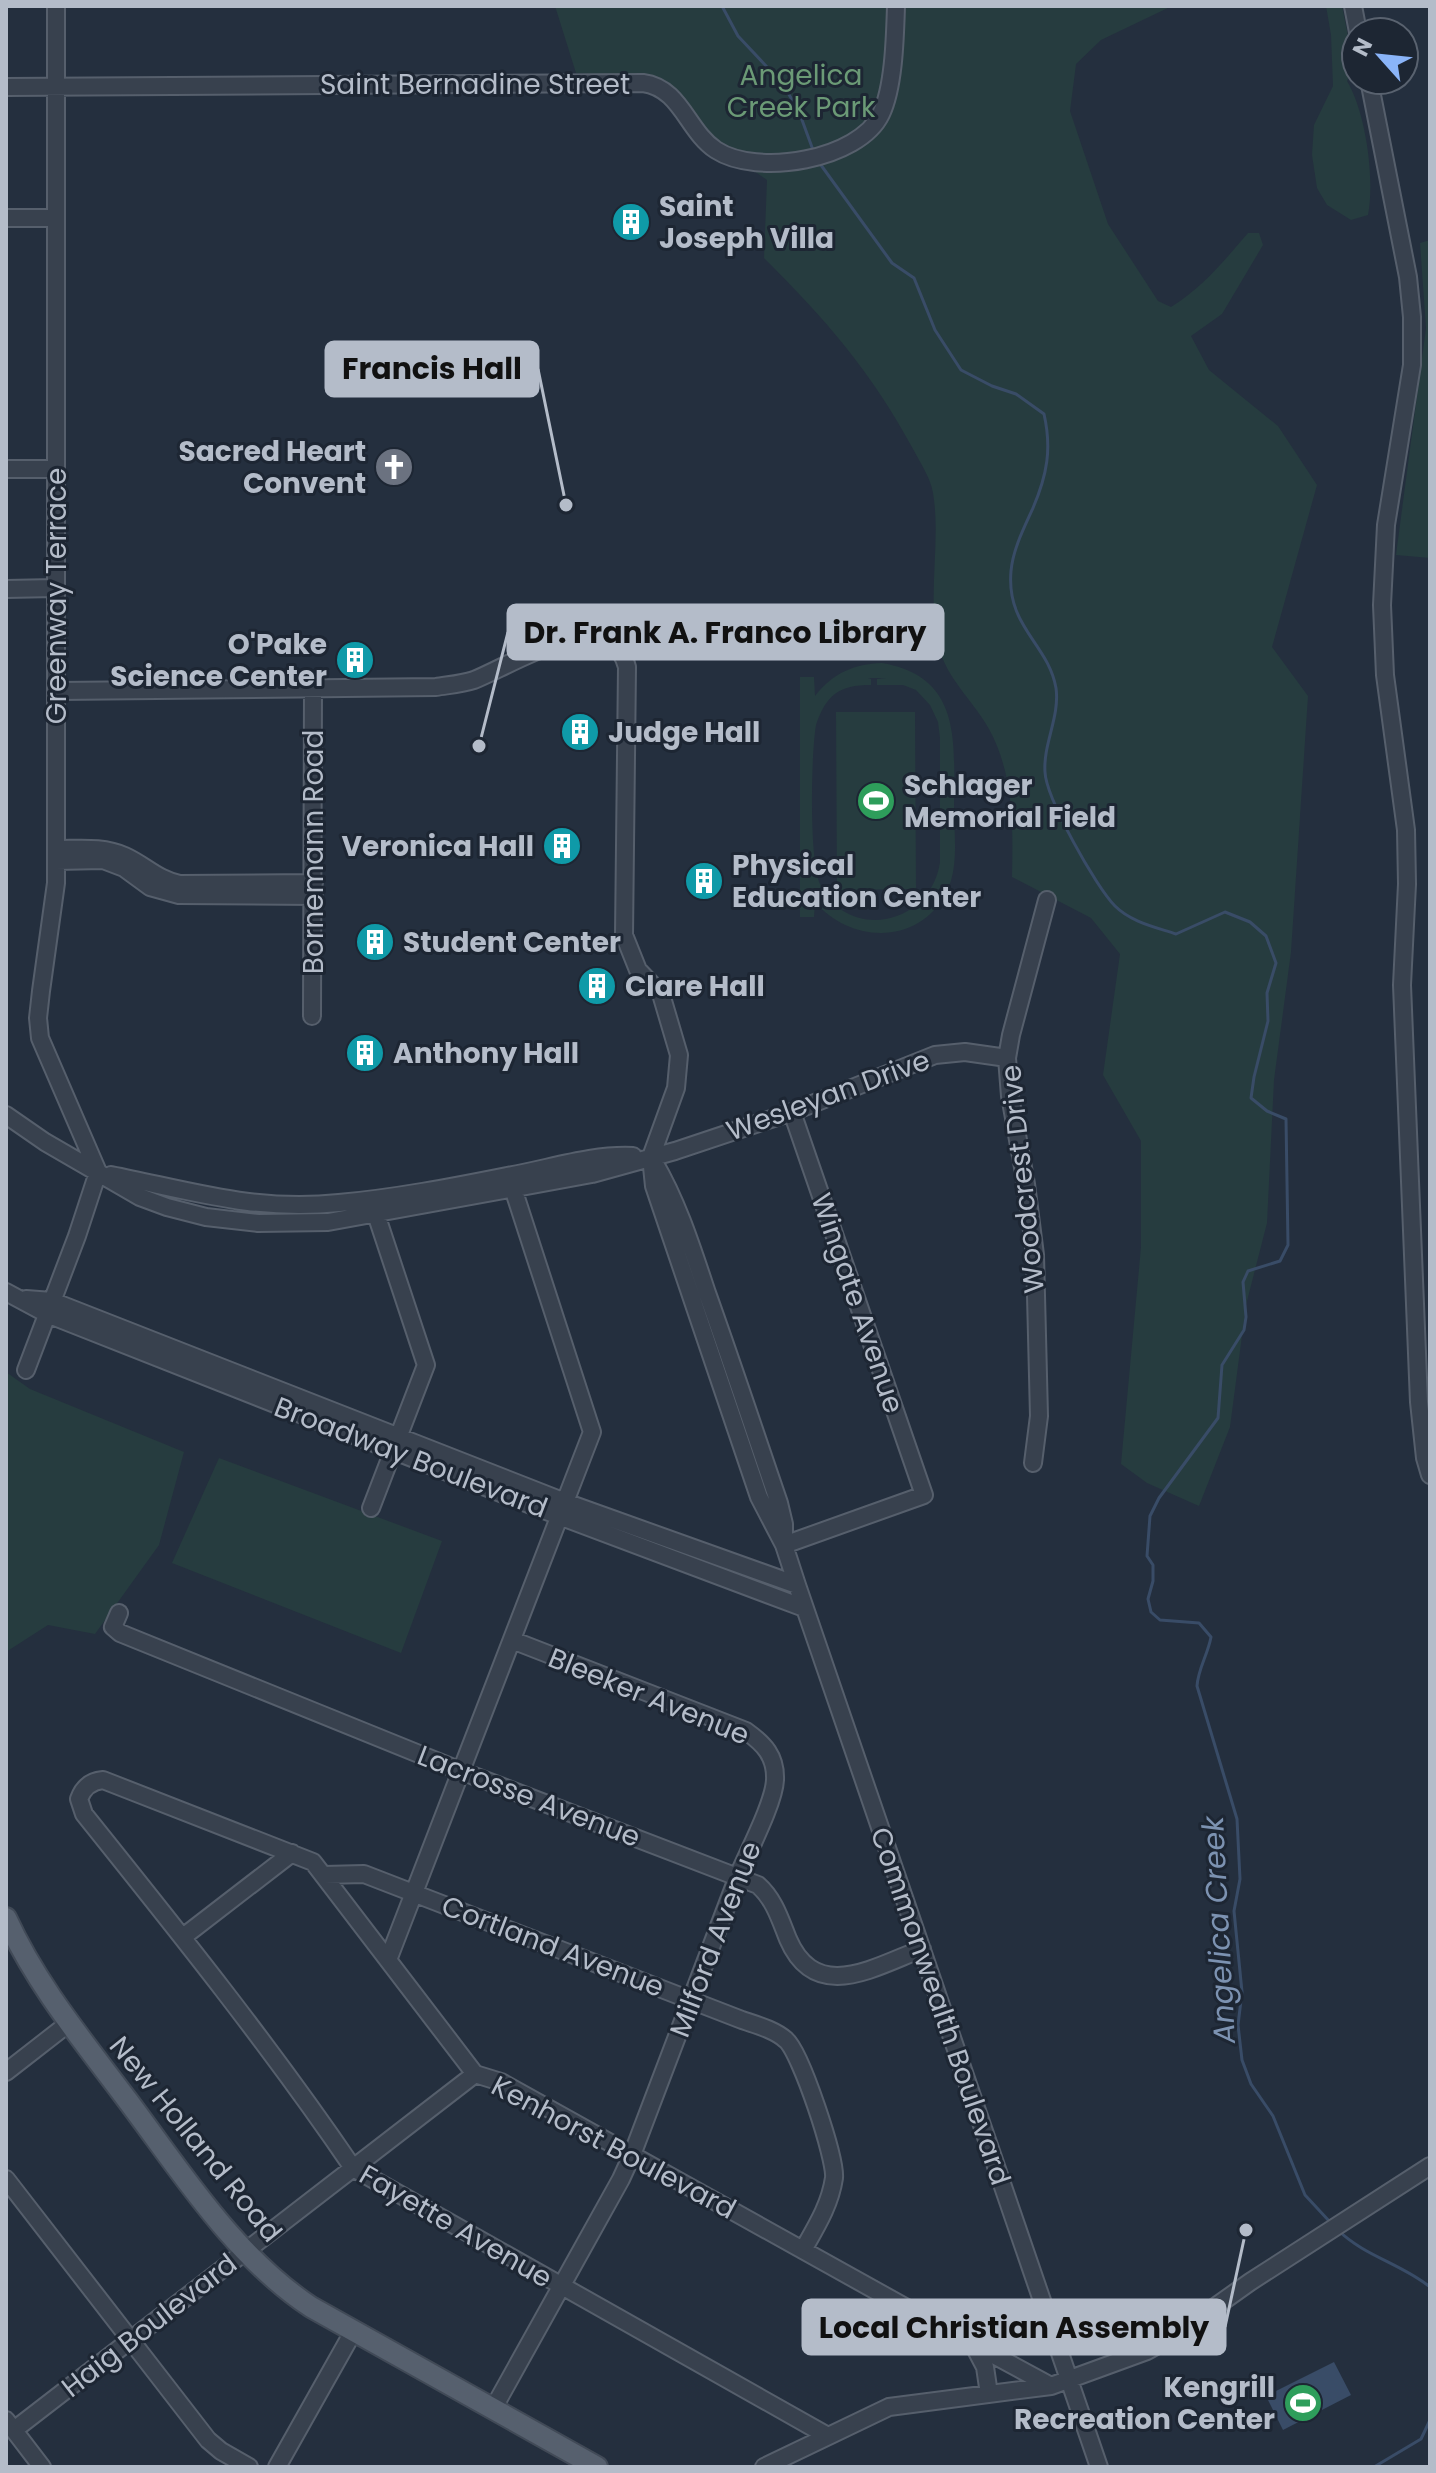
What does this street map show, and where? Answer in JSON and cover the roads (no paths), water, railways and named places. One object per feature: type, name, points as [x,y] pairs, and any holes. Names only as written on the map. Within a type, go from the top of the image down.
[{"type":"main road","name":"New Holland Road","points":[[6,1918],[33,1972],[69,2023],[163,2149],[245,2251],[293,2295],[353,2332],[597,2467]]},
{"type":"street","name":"Greenway Terrace","points":[[56,6],[56,855],[54,908],[38,1018],[40,1038],[98,1172]]},
{"type":"street","name":"Saint Bernadine Street","points":[[6,87],[643,83],[657,85],[668,92],[703,139],[723,154],[763,164],[806,159],[861,138],[880,116],[888,93],[896,6]]},
{"type":"street","points":[[1372,96],[1408,277],[1412,317],[1412,365],[1386,525],[1382,605],[1385,675],[1406,830],[1402,985],[1417,1362],[1430,1475]]},
{"type":"street","points":[[6,218],[55,218]]},
{"type":"street","points":[[6,469],[55,469]]},
{"type":"street","points":[[6,589],[55,588]]},
{"type":"street","points":[[6,1115],[34,1136],[98,1172],[241,1203],[373,1206],[511,1182],[617,1156],[651,1157],[676,1088],[679,1055],[661,994],[638,970],[624,935],[627,667],[620,650],[612,642],[581,638],[526,655],[471,681],[448,685],[58,691]]},
{"type":"street","name":"Bornemann Road","points":[[312,1016],[313,688]]},
{"type":"street","points":[[56,855],[103,860],[124,868],[150,887],[179,895],[314,889]]},
{"type":"street","name":"Woodcrest Drive","points":[[1033,1463],[1039,1416],[1035,1255],[1007,1058],[1047,900]]},
{"type":"street","name":"Wesleyan Drive","points":[[651,1157],[792,1112],[935,1055],[965,1052],[1007,1058]]},
{"type":"street","name":"Wingate Avenue","points":[[784,1545],[924,1495],[792,1112]]},
{"type":"street","name":"Commonwealth Boulevard","points":[[651,1157],[669,1187],[729,1355],[779,1503],[784,1524],[784,1545],[804,1608],[1099,2467]]},
{"type":"street","points":[[26,1370],[98,1172]]},
{"type":"street","points":[[388,1960],[592,1432],[511,1182]]},
{"type":"street","points":[[371,1508],[426,1365],[373,1206]]},
{"type":"street","name":"Broadway Boulevard","points":[[13,1295],[562,1509],[804,1608]]},
{"type":"street","name":"Broadway Boulevard","points":[[562,1509],[797,1585]]},
{"type":"street","name":"Lacrosse Avenue","points":[[119,1613],[113,1627],[120,1633],[461,1771],[739,1875],[767,1893],[797,1958],[819,1974],[851,1975],[922,1949]]},
{"type":"street","name":"Bleeker Avenue","points":[[512,1640],[746,1731],[768,1750],[773,1762],[773,1793],[765,1812]]},
{"type":"street","name":"Fayette Avenue","points":[[292,1853],[108,1782],[95,1781],[82,1791],[79,1799],[84,1814],[183,1937],[310,2105],[353,2168],[826,2435]]},
{"type":"street","name":"Milford Avenue","points":[[493,2409],[632,2155],[765,1812]]},
{"type":"street","points":[[183,1937],[292,1853],[313,1862],[324,1875]]},
{"type":"street","name":"Cortland Avenue","points":[[324,1875],[364,1874],[781,2036],[792,2046],[801,2063],[835,2173],[827,2208],[803,2250]]},
{"type":"street","name":"Kenhorst Boulevard","points":[[324,1875],[475,2074],[501,2082],[1051,2386]]},
{"type":"street","points":[[6,2072],[69,2023]]},
{"type":"street","name":"Haig Boulevard","points":[[10,2425],[131,2339],[475,2074]]},
{"type":"street","points":[[764,2467],[889,2407],[1051,2386],[1135,2356],[1174,2336],[1319,2237],[1430,2167]]},
{"type":"street","points":[[6,2179],[208,2440],[249,2467]]},
{"type":"street","points":[[277,2467],[353,2332]]},
{"type":"street","points":[[972,2342],[985,2367],[989,2394]]},
{"type":"street","points":[[10,2425],[42,2467]]},
{"type":"water","points":[[1334,2362],[1351,2395],[1283,2430],[1266,2396]]},
{"type":"waterway","name":"Angelica Creek","points":[[722,6],[738,36],[781,82],[798,109],[813,150]]},
{"type":"waterway","name":"Angelica Creek","points":[[818,161],[892,263],[914,278],[935,330],[961,370],[1016,394],[1044,414],[1048,439],[1045,473],[1014,555],[1011,590],[1021,621],[1052,672],[1057,699],[1046,751],[1045,772],[1054,801],[1085,862],[1107,896],[1128,916],[1176,934],[1225,912],[1250,922],[1266,936],[1276,963],[1267,993],[1268,1021],[1251,1098],[1267,1111],[1286,1119],[1288,1245],[1280,1261],[1248,1271],[1243,1282],[1244,1330],[1222,1365],[1218,1418],[1159,1498],[1150,1516],[1147,1556],[1153,1565],[1153,1581],[1148,1599],[1151,1612],[1160,1620],[1199,1623],[1211,1637],[1197,1686],[1237,1819],[1240,1879],[1234,1911],[1242,1992],[1238,2025],[1242,2060],[1251,2084],[1273,2116],[1305,2195],[1330,2222]]},
{"type":"waterway","name":"Angelica Creek","points":[[1338,2230],[1359,2247],[1430,2287]]},
{"type":"waterway","points":[[1374,2467],[1421,2439],[1430,2420]]},
{"type":"place","name":"Saint Joseph Villa","points":[[631,222]]},
{"type":"place","name":"Sacred Heart Convent","points":[[394,467]]},
{"type":"place","name":"Francis Hall","points":[[566,505]]},
{"type":"place","name":"O'Pake Science Center","points":[[355,660]]},
{"type":"place","name":"Judge Hall","points":[[580,732]]},
{"type":"place","name":"Dr. Frank A. Franco Library","points":[[479,746]]},
{"type":"place","name":"Schlager Memorial Field","points":[[876,801]]},
{"type":"place","name":"Veronica Hall","points":[[562,846]]},
{"type":"place","name":"Physical Education Center","points":[[704,881]]},
{"type":"place","name":"Student Center","points":[[375,942]]},
{"type":"place","name":"Clare Hall","points":[[597,986]]},
{"type":"place","name":"Anthony Hall","points":[[365,1053]]},
{"type":"place","name":"Local Christian Assembly","points":[[1246,2230]]},
{"type":"place","name":"Kengrill Recreation Center","points":[[1303,2403]]},
{"type":"park label","name":"Angelica Creek Park","points":[[801,91]]}]
